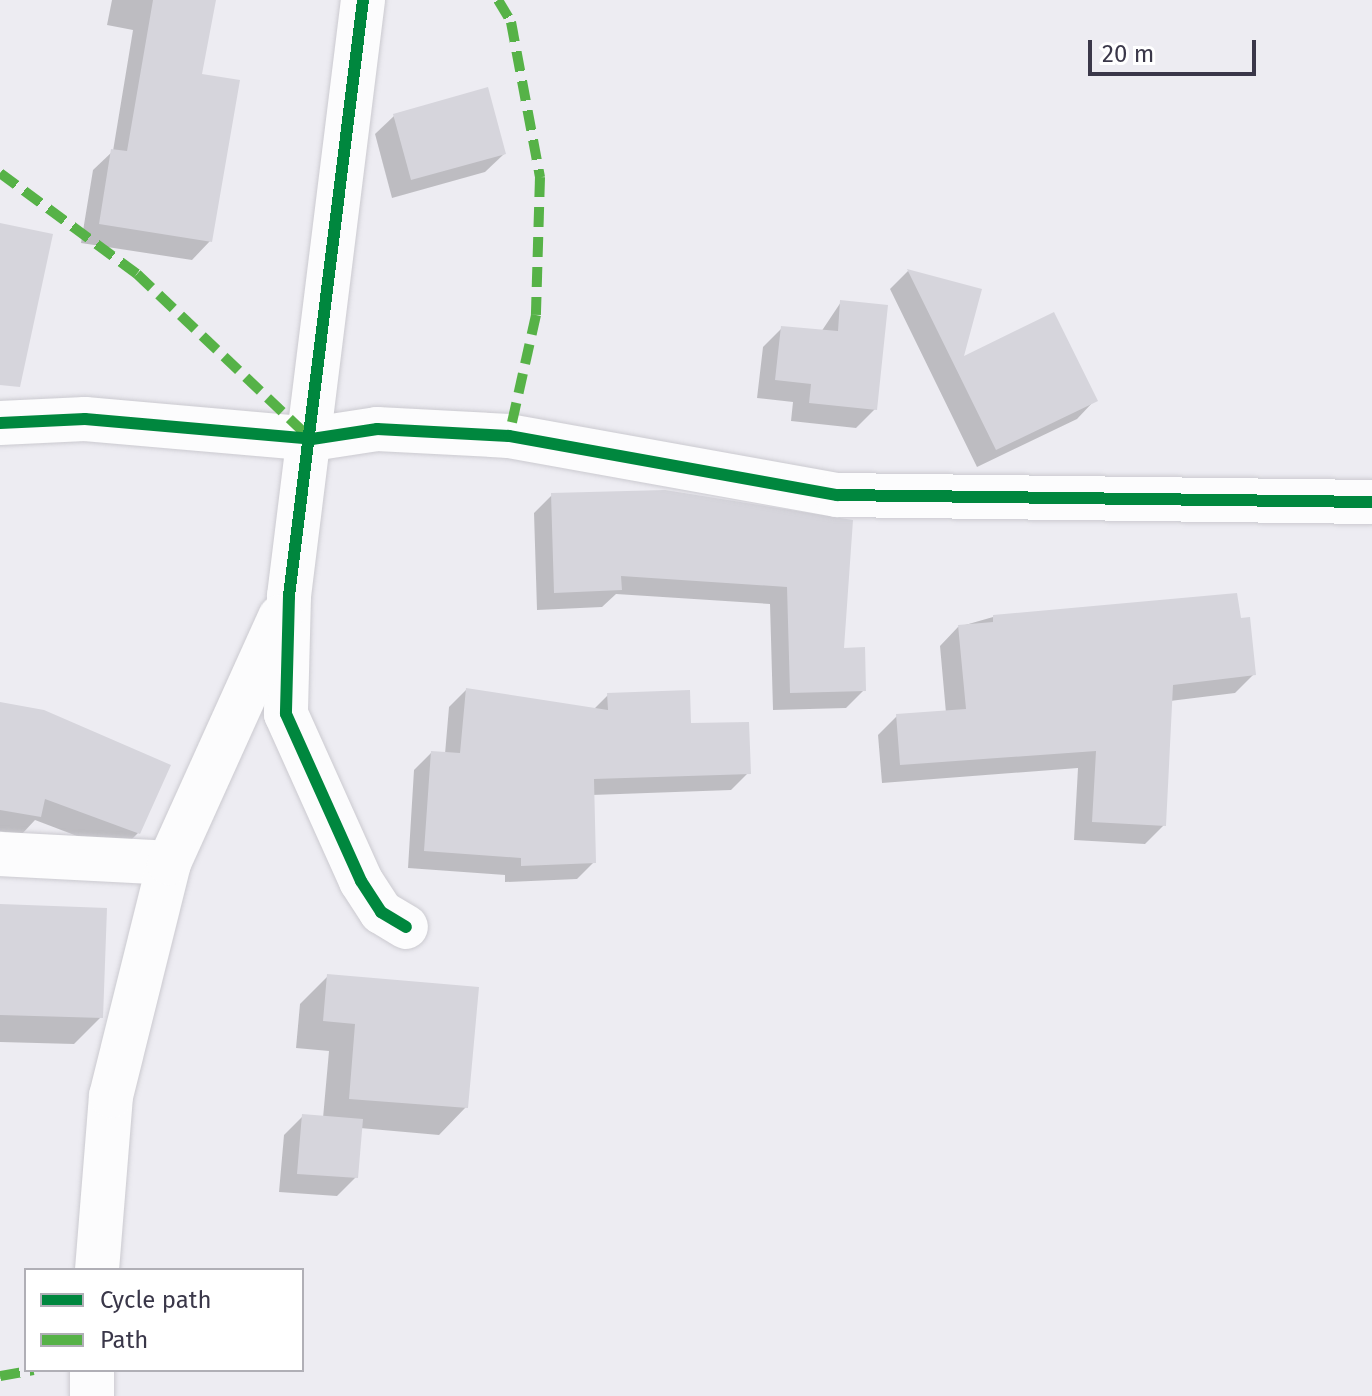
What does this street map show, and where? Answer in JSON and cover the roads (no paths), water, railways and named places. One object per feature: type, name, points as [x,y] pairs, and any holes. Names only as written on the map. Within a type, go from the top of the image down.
[{"type":"street","points":[[363,0],[312,439],[289,596],[286,714],[361,881],[381,912],[406,927]]},
{"type":"street","points":[[0,423],[85,419],[312,439],[377,429],[509,436],[837,495],[1372,502]]},
{"type":"street","points":[[97,1268],[111,1096],[169,863],[289,596]]},
{"type":"street","points":[[0,854],[169,863]]},
{"type":"street","points":[[92,1372],[92,1396]]}]
